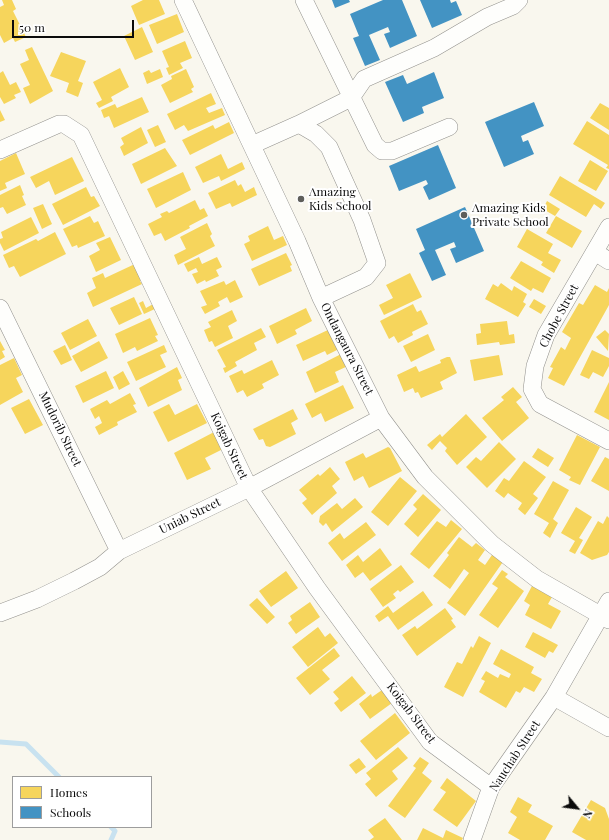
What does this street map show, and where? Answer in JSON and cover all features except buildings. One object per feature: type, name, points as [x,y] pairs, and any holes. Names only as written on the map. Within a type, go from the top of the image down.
[{"type":"street","name":"Ondangaura Street","points":[[183,0],[252,145],[321,298],[381,418],[425,477],[492,544],[537,579],[605,618]]},
{"type":"street","points":[[304,0],[375,145],[382,151],[392,151],[449,127]]},
{"type":"street","points":[[252,145],[300,124],[351,98],[364,79],[434,48],[487,17],[513,6],[519,0]]},
{"type":"street","name":"Koigab Street","points":[[0,150],[59,124],[68,126],[81,135],[249,488],[316,588],[430,742],[491,787]]},
{"type":"street","points":[[300,124],[316,134],[329,147],[362,220],[377,263],[366,277],[321,298]]},
{"type":"street","name":"Chobe Street","points":[[609,227],[546,335],[535,366],[532,389],[540,404],[609,441]]},
{"type":"street","points":[[595,252],[609,261]]},
{"type":"street","name":"Mudorib Street","points":[[0,308],[119,551]]},
{"type":"street","name":"Uniab Street","points":[[0,613],[37,599],[100,567],[119,551],[249,488],[381,418]]},
{"type":"street","points":[[605,618],[609,601]]},
{"type":"street","name":"Nauchab Street","points":[[472,840],[491,787],[554,697],[605,618]]},
{"type":"street","points":[[554,697],[609,728]]},
{"type":"waterway","points":[[0,742],[26,744],[58,776]]},
{"type":"waterway","points":[[111,840],[115,831],[112,828]]},
{"type":"place","name":"Amazing Kids School","points":[[301,199]]},
{"type":"place","name":"Amazing Kids Private School","points":[[464,215]]}]
